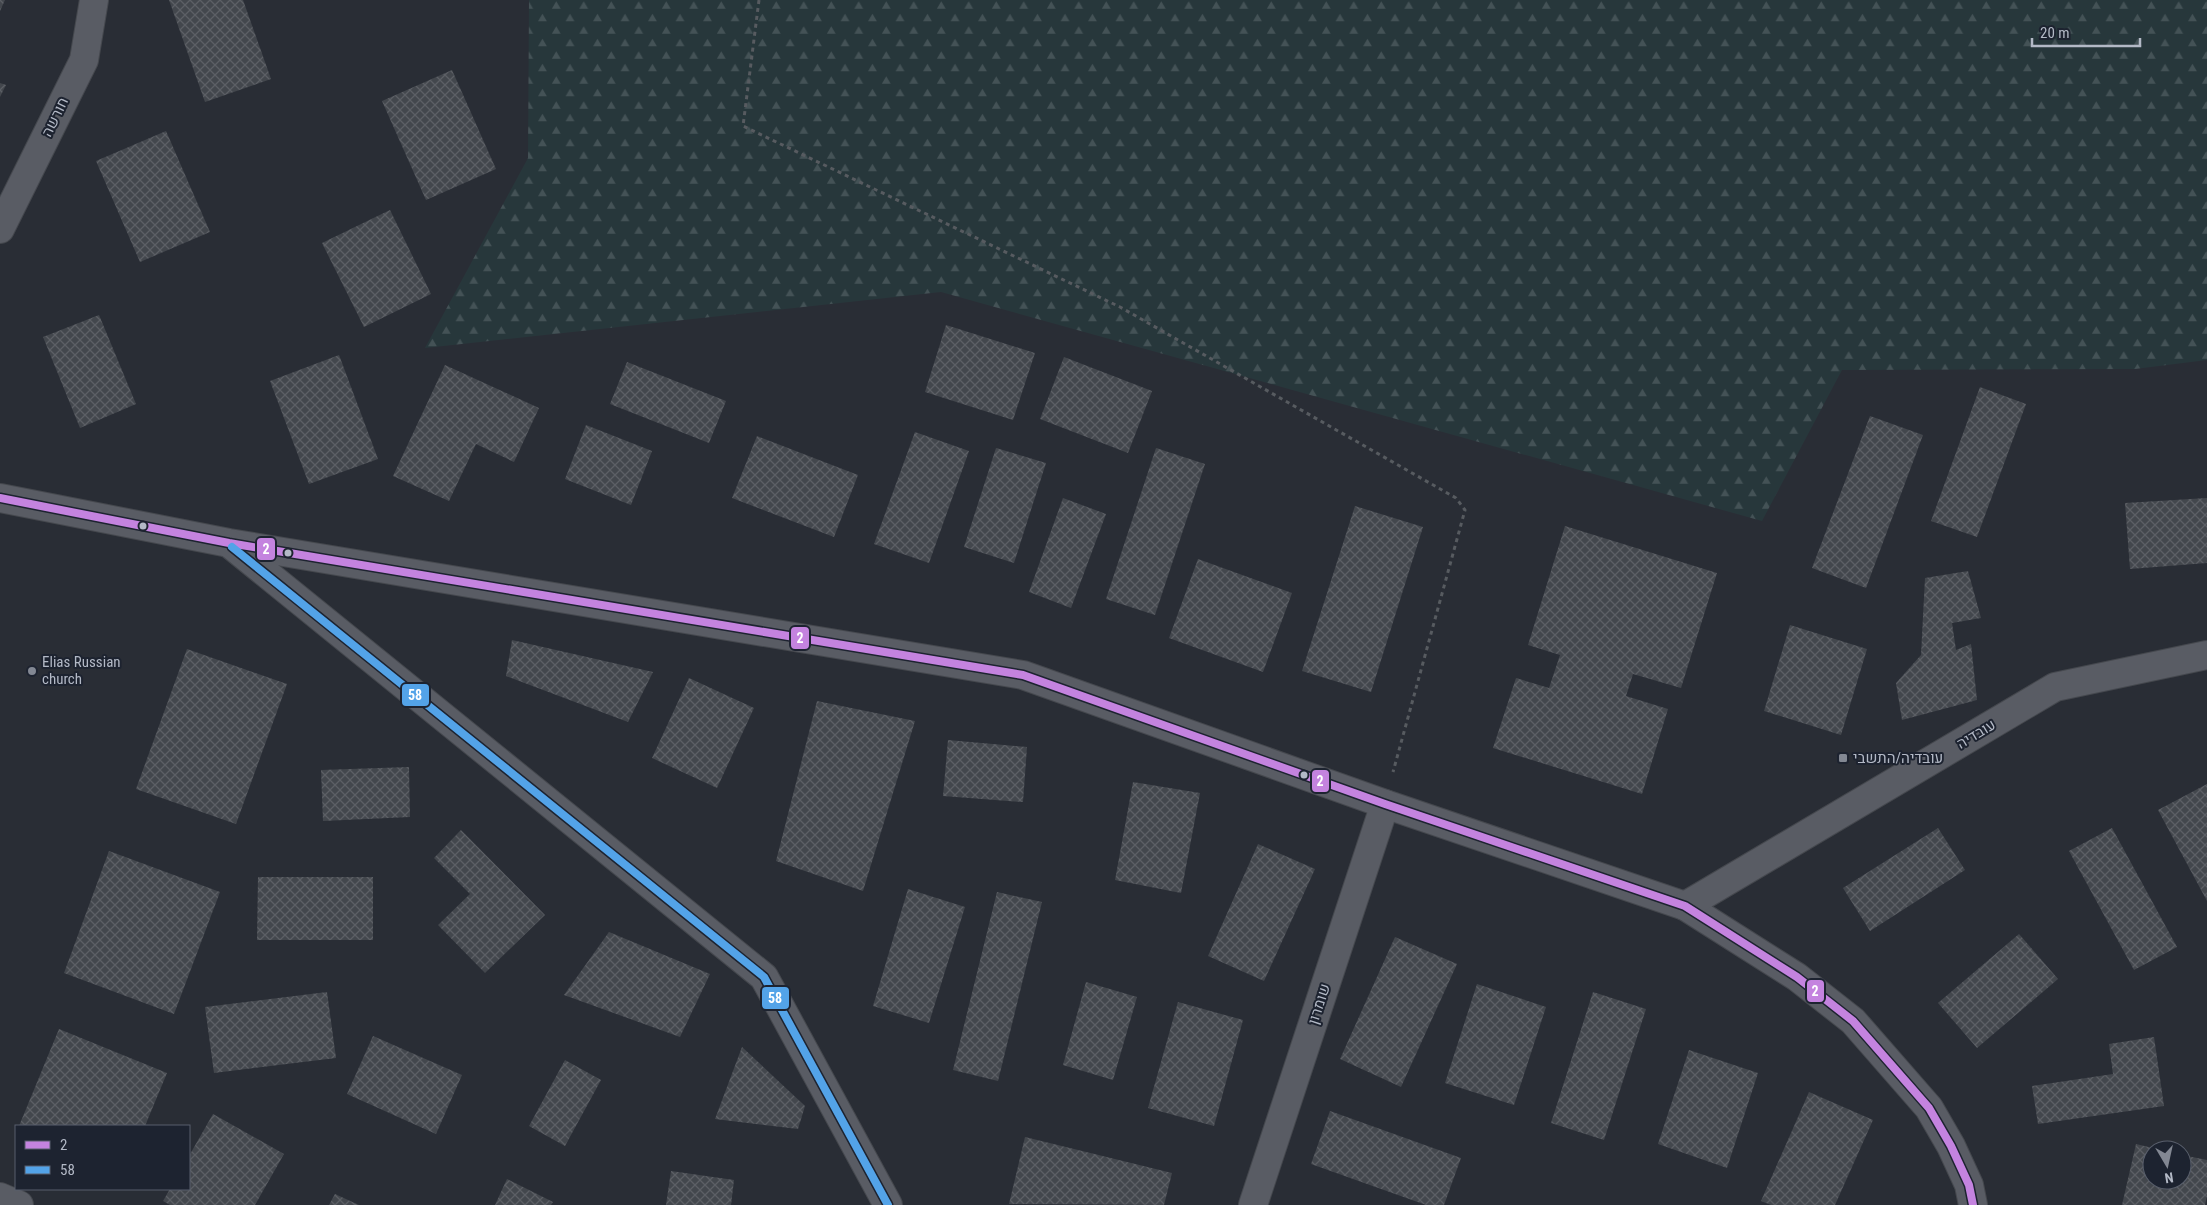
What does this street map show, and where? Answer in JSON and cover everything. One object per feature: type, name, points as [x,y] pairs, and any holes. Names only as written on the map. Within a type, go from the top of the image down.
[{"type":"street","name":"חורשה","points":[[0,229],[84,60],[94,0]]},
{"type":"street","points":[[0,498],[228,543],[1023,675],[1384,804],[1685,906],[1797,977],[1853,1021],[1930,1108],[1951,1146],[1969,1185],[1973,1205]]},
{"type":"street","points":[[228,543],[764,977],[888,1205]]},
{"type":"street","name":"עובדיה","points":[[1685,906],[2055,687],[2207,655]]},
{"type":"street","name":"שומרון","points":[[1253,1205],[1384,804]]},
{"type":"street","points":[[0,1197],[19,1205]]},
{"type":"path","points":[[759,0],[743,126],[1120,307],[1456,498],[1465,510],[1384,804]]},
{"type":"green space","points":[[529,0],[2207,0],[2207,360],[2135,369],[1842,370],[1762,521],[941,292],[425,348],[528,158]]},
{"type":"building","points":[[0,0],[5,0],[0,11]]},
{"type":"building","points":[[169,0],[243,0],[271,79],[205,102]]},
{"type":"building","points":[[452,70],[496,169],[426,200],[382,101]]},
{"type":"building","points":[[0,83],[6,85],[0,97]]},
{"type":"building","points":[[166,131],[210,232],[140,262],[96,161]]},
{"type":"building","points":[[390,210],[431,294],[364,327],[322,243]]},
{"type":"building","points":[[99,315],[136,404],[80,428],[43,337]]},
{"type":"building","points":[[946,325],[1035,353],[1013,420],[925,392]]},
{"type":"building","points":[[339,355],[378,459],[309,484],[270,381]]},
{"type":"building","points":[[1064,357],[1152,391],[1128,453],[1040,419]]},
{"type":"building","points":[[627,362],[726,401],[709,443],[610,404]]},
{"type":"building","points":[[445,365],[539,408],[514,462],[476,444],[449,501],[393,476]]},
{"type":"building","points":[[1980,387],[2026,404],[1977,537],[1931,521]]},
{"type":"building","points":[[1870,416],[1923,435],[1866,588],[1812,568]]},
{"type":"building","points":[[586,425],[652,451],[631,505],[565,479]]},
{"type":"building","points":[[915,432],[969,451],[929,563],[874,544]]},
{"type":"building","points":[[757,436],[858,475],[834,537],[732,498]]},
{"type":"building","points":[[996,448],[1046,463],[1014,563],[964,547]]},
{"type":"building","points":[[1156,448],[1205,464],[1155,615],[1106,599]]},
{"type":"building","points":[[1063,498],[1106,514],[1071,608],[1029,592]]},
{"type":"building","points":[[2207,498],[2207,563],[2130,569],[2125,503]]},
{"type":"building","points":[[1355,506],[1423,527],[1371,692],[1302,671]]},
{"type":"building","points":[[1565,526],[1717,573],[1681,688],[1633,674],[1626,696],[1668,709],[1642,794],[1493,748],[1516,678],[1549,688],[1560,655],[1528,645]]},
{"type":"building","points":[[1198,559],[1292,593],[1263,672],[1169,638]]},
{"type":"building","points":[[1968,571],[1981,618],[1952,623],[1956,650],[1971,644],[1977,700],[1902,720],[1896,683],[1921,655],[1925,578]]},
{"type":"building","points":[[1790,625],[1867,649],[1841,735],[1764,711]]},
{"type":"building","points":[[512,640],[653,672],[628,722],[506,676]]},
{"type":"building","points":[[187,649],[287,684],[236,824],[136,789]]},
{"type":"building","points":[[689,678],[754,708],[717,788],[652,758]]},
{"type":"building","points":[[817,701],[915,721],[863,891],[776,861]]},
{"type":"building","points":[[948,740],[1027,747],[1023,802],[943,796]]},
{"type":"building","points":[[409,767],[410,817],[323,821],[321,770]]},
{"type":"building","points":[[1133,782],[1200,793],[1181,893],[1115,880]]},
{"type":"building","points":[[2207,784],[2207,901],[2158,810]]},
{"type":"building","points":[[1938,828],[1965,870],[1870,931],[1843,888]]},
{"type":"building","points":[[2112,828],[2177,947],[2134,970],[2069,851]]},
{"type":"building","points":[[461,830],[545,915],[485,973],[438,925],[470,894],[434,858]]},
{"type":"building","points":[[1258,844],[1315,869],[1264,981],[1208,956]]},
{"type":"building","points":[[109,851],[220,892],[174,1014],[64,973]]},
{"type":"building","points":[[258,877],[373,877],[373,940],[257,940]]},
{"type":"building","points":[[908,889],[965,907],[929,1023],[873,1006]]},
{"type":"building","points":[[997,892],[1042,902],[998,1081],[953,1070]]},
{"type":"building","points":[[609,932],[710,974],[680,1037],[564,995]]},
{"type":"building","points":[[2019,934],[2058,979],[1977,1048],[1938,1003]]},
{"type":"building","points":[[1395,937],[1457,964],[1401,1087],[1340,1059]]},
{"type":"building","points":[[1086,982],[1137,997],[1113,1080],[1063,1065]]},
{"type":"building","points":[[1477,984],[1546,1007],[1514,1105],[1445,1083]]},
{"type":"building","points":[[327,992],[336,1058],[214,1073],[205,1007]]},
{"type":"building","points":[[1593,992],[1646,1009],[1604,1140],[1551,1123]]},
{"type":"building","points":[[1178,1002],[1243,1020],[1214,1126],[1148,1108]]},
{"type":"building","points":[[59,1029],[167,1073],[145,1125],[19,1125]]},
{"type":"building","points":[[373,1036],[462,1075],[436,1134],[347,1094]]},
{"type":"building","points":[[2154,1037],[2164,1106],[2038,1124],[2032,1086],[2113,1074],[2109,1044]]},
{"type":"building","points":[[742,1047],[805,1106],[798,1129],[715,1119]]},
{"type":"building","points":[[1689,1050],[1758,1073],[1727,1168],[1658,1144]]},
{"type":"building","points":[[565,1060],[601,1080],[565,1146],[529,1126]]},
{"type":"building","points":[[1809,1092],[1873,1120],[1835,1205],[1771,1205],[1761,1201]]},
{"type":"building","points":[[1330,1111],[1461,1158],[1444,1205],[1426,1205],[1311,1164]]},
{"type":"building","points":[[213,1114],[284,1154],[255,1205],[170,1205],[163,1201],[169,1190],[190,1190],[190,1154]]},
{"type":"building","points":[[1025,1137],[1172,1173],[1164,1205],[1009,1204]]},
{"type":"building","points":[[2136,1144],[2142,1145],[2142,1190],[2192,1190],[2192,1157],[2207,1160],[2207,1196],[2205,1205],[2122,1205]]},
{"type":"building","points":[[671,1171],[734,1180],[731,1205],[666,1205]]},
{"type":"building","points":[[507,1179],[553,1202],[551,1205],[495,1205]]},
{"type":"building","points":[[335,1194],[359,1205],[329,1205]]},
{"type":"transit line","name":"2","points":[[0,498],[229,543],[1023,675],[1385,804],[1685,906],[1797,977],[1853,1021],[1929,1108],[1951,1146],[1969,1185],[1973,1205]]},
{"type":"transit line","name":"58","points":[[232,547],[764,977],[888,1205]]},
{"type":"place","name":"Elias Russian church","points":[[32,671]]},
{"type":"place","name":"עובדיה/התשבי","points":[[1843,758]]}]
